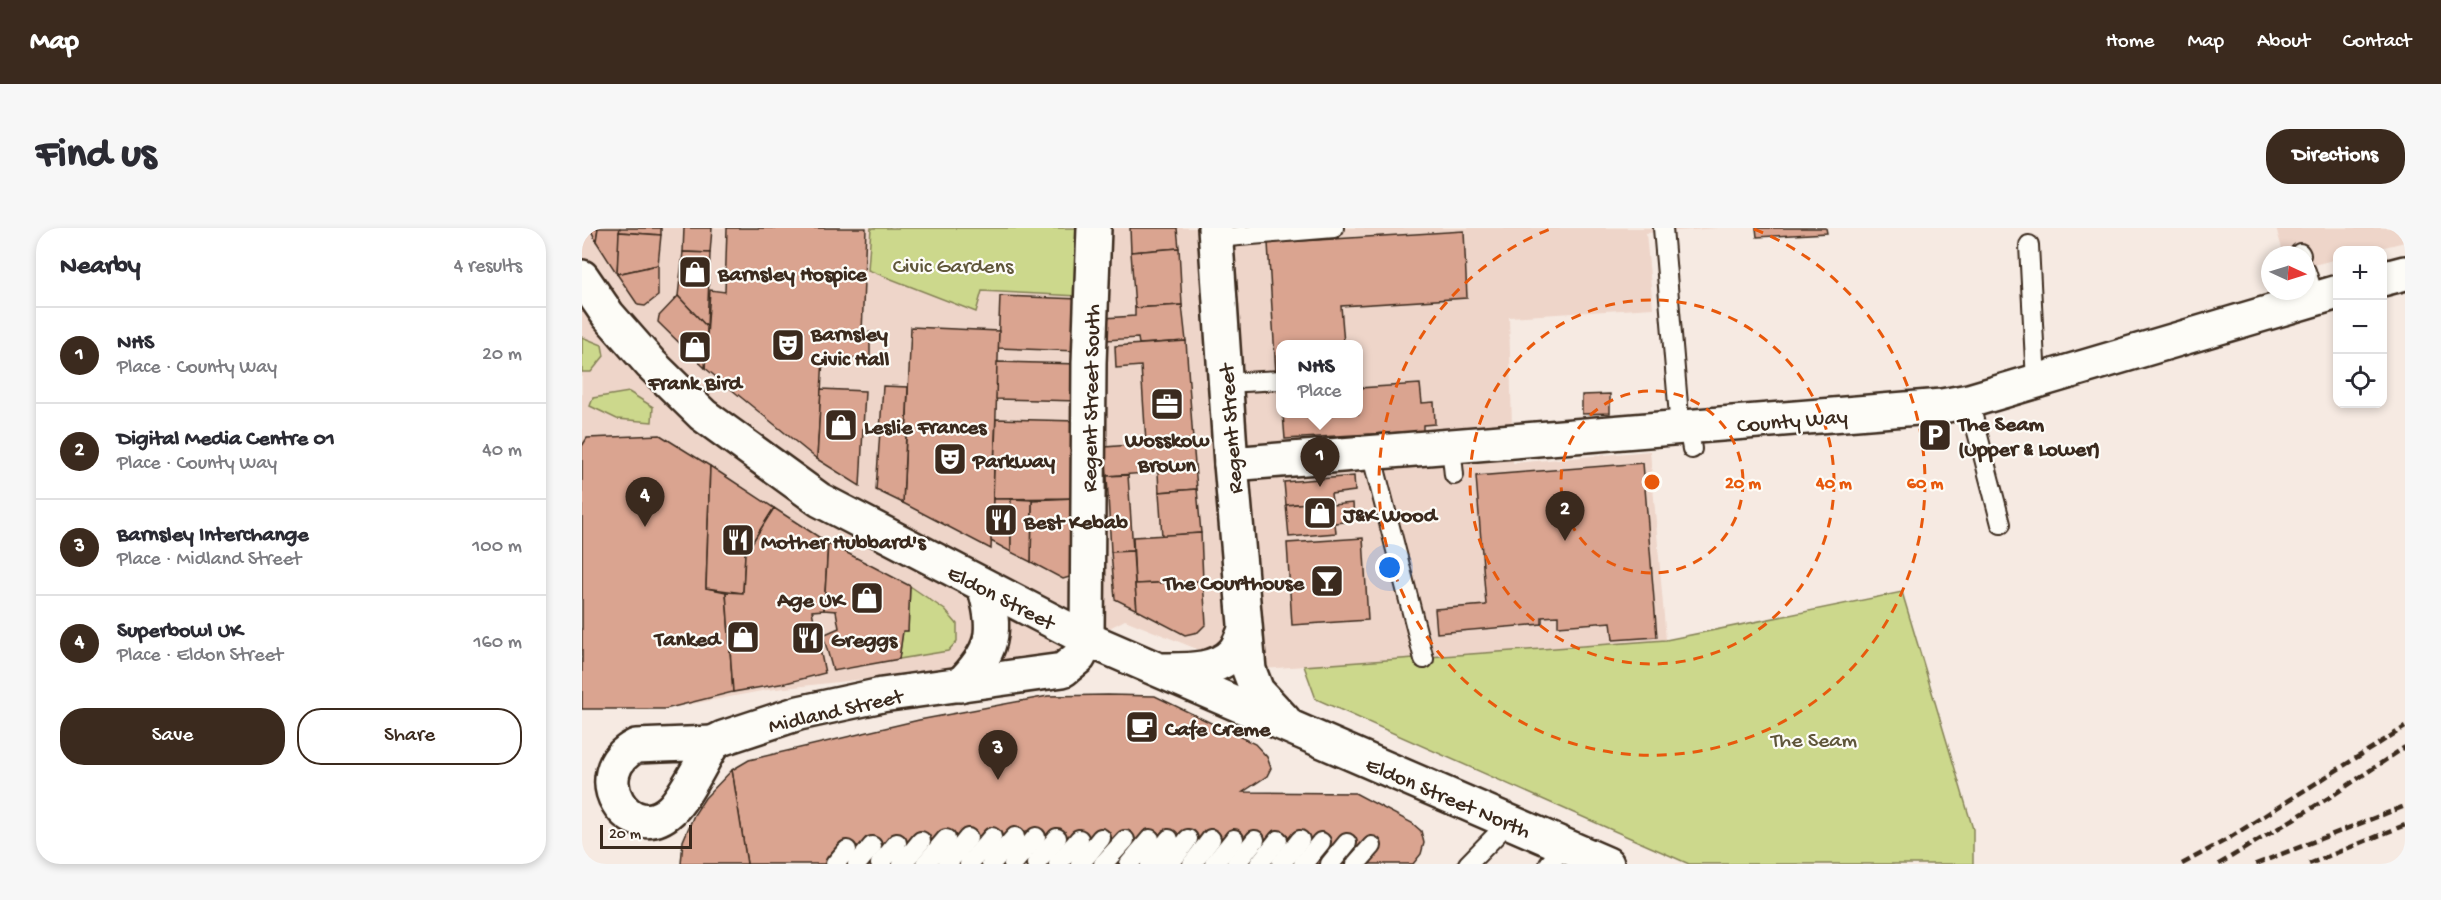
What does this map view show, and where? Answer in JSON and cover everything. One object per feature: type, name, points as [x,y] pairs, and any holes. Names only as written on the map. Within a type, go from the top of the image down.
[{"type":"street","name":"Regent Street South","points":[[1087,639],[1089,385],[1094,228]]},
{"type":"street","name":"Regent Street","points":[[1215,233],[1231,464],[1249,670],[1257,691],[1292,727]]},
{"type":"street","points":[[2387,278],[2405,273]]},
{"type":"street","name":"Eldon Street","points":[[582,277],[608,315],[703,416],[796,485],[820,500],[1087,639],[1292,727]]},
{"type":"street","name":"County Way","points":[[1231,464],[1371,453],[1453,460],[1942,406],[1969,401],[2036,382],[2319,287]]},
{"type":"street","points":[[960,685],[979,666],[991,640],[992,612],[984,586]]},
{"type":"street","points":[[1153,669],[1191,670],[1215,664],[1234,652],[1245,630]]},
{"type":"street","name":"Midland Street","points":[[713,743],[799,713],[882,695],[1063,670],[1078,657],[1087,639]]},
{"type":"street","name":"Eldon Street North","points":[[1292,727],[1509,822],[1557,855],[1607,864]]},
{"type":"lane","points":[[1215,233],[1334,228]]},
{"type":"lane","points":[[1663,228],[1687,435]]},
{"type":"lane","points":[[2029,245],[2036,382]]},
{"type":"lane","points":[[1226,383],[1276,380]]},
{"type":"lane","points":[[1969,401],[2001,524]]},
{"type":"lane","points":[[1371,453],[1424,659]]},
{"type":"lane","points":[[1468,864],[1509,822]]},
{"type":"lane","points":[[969,864],[992,837]]},
{"type":"lane","points":[[991,864],[1015,837]]},
{"type":"lane","points":[[1013,864],[1036,837]]},
{"type":"lane","points":[[946,864],[968,838]]},
{"type":"lane","points":[[1036,864],[1057,838]]},
{"type":"lane","points":[[1080,864],[1101,838]]},
{"type":"lane","points":[[925,864],[946,839]]},
{"type":"lane","points":[[1058,864],[1078,839]]},
{"type":"lane","points":[[1129,864],[1150,839]]},
{"type":"lane","points":[[1150,864],[1169,839]]},
{"type":"lane","points":[[1170,864],[1188,839]]},
{"type":"lane","points":[[1192,864],[1211,839]]},
{"type":"lane","points":[[1214,864],[1234,839]]},
{"type":"lane","points":[[1103,864],[1125,840]]},
{"type":"lane","points":[[1236,864],[1255,840]]},
{"type":"lane","points":[[1259,864],[1278,840]]},
{"type":"lane","points":[[1281,864],[1300,840]]},
{"type":"lane","points":[[902,864],[921,841]]},
{"type":"lane","points":[[1304,864],[1321,842]]},
{"type":"lane","points":[[879,864],[897,843]]},
{"type":"lane","points":[[1330,864],[1347,843]]},
{"type":"lane","points":[[835,864],[872,846]]},
{"type":"lane","points":[[1356,864],[1372,846]]},
{"type":"shaded area","points":[[582,228],[1718,228],[1646,233],[1653,308],[1509,317],[1513,463],[1650,451],[1666,640],[1249,670],[1125,620],[1051,658],[767,690],[665,709],[582,709]]},
{"type":"shaded area","points":[[2276,228],[2405,228],[2405,242],[2387,246],[2333,246],[2333,260],[2315,265],[2315,246],[2281,246]]},
{"type":"green space","name":"Civic Gardens","points":[[871,228],[1084,228],[1078,296],[982,291],[976,312],[868,270]]},
{"type":"green space","points":[[582,337],[602,345],[604,356],[591,372],[582,372]]},
{"type":"green space","points":[[629,392],[653,407],[652,422],[617,419],[590,406],[593,398]]},
{"type":"green space","points":[[910,586],[945,610],[957,624],[957,641],[948,651],[899,659],[903,631],[908,631]]},
{"type":"green space","name":"The Seam","points":[[1902,592],[1973,829],[1973,864],[1689,864],[1316,699],[1304,666],[1666,640]]},
{"type":"building","points":[[590,228],[598,228],[596,241]]},
{"type":"building","points":[[598,228],[620,228],[617,274],[596,241]]},
{"type":"building","points":[[620,228],[661,228],[661,235],[619,232]]},
{"type":"building","points":[[684,228],[712,228],[710,253],[683,252]]},
{"type":"building","name":"Barnsley Civic Hall","points":[[727,228],[866,228],[862,333],[870,332],[870,359],[823,358],[817,459],[705,368],[710,290],[725,292]]},
{"type":"building","points":[[1130,228],[1177,228],[1179,248],[1131,252]]},
{"type":"building","points":[[1756,228],[1826,228],[1827,233],[1757,237]]},
{"type":"building","points":[[1464,231],[1467,298],[1341,306],[1344,340],[1276,340],[1276,374],[1268,243]]},
{"type":"building","points":[[619,232],[661,235],[658,265],[617,274]]},
{"type":"building","points":[[1179,248],[1182,305],[1135,308],[1131,252]]},
{"type":"building","name":"Barnsley Hospice","points":[[683,252],[710,253],[707,327],[678,296]]},
{"type":"building","points":[[658,265],[658,296],[645,306],[638,305],[617,274]]},
{"type":"building","name":"Frank Bird","points":[[678,296],[707,327],[705,368],[658,322],[659,316]]},
{"type":"building","points":[[1000,296],[1079,299],[1077,351],[998,348]]},
{"type":"building","points":[[1182,305],[1186,341],[1139,344],[1138,338],[1106,340],[1104,318],[1135,316],[1135,308]]},
{"type":"building","name":"Parkway","points":[[911,327],[999,331],[991,549],[903,503]]},
{"type":"building","name":"Wosskow Brown","points":[[1186,341],[1193,440],[1146,443],[1141,366],[1116,368],[1115,346]]},
{"type":"building","points":[[997,362],[1080,364],[1079,401],[996,399]]},
{"type":"building","points":[[1420,384],[1422,403],[1434,402],[1435,424],[1423,425],[1423,431],[1285,439],[1283,418],[1363,418],[1363,388]]},
{"type":"building","points":[[883,386],[908,387],[903,503],[876,490]]},
{"type":"building","name":"Leslie Frances","points":[[821,389],[865,391],[860,486],[817,459]]},
{"type":"building","points":[[1610,394],[1610,413],[1582,414],[1582,395]]},
{"type":"building","points":[[996,419],[1077,421],[1074,498],[993,499]]},
{"type":"building","points":[[660,435],[710,466],[706,588],[726,592],[733,692],[665,709],[582,709],[582,446],[587,438]]},
{"type":"building","points":[[1193,440],[1197,489],[1159,492],[1158,472],[1107,476],[1105,447]]},
{"type":"building","points":[[1643,463],[1657,637],[1613,640],[1611,622],[1558,626],[1558,616],[1542,617],[1542,624],[1437,633],[1435,609],[1486,605],[1476,476]]},
{"type":"building","points":[[710,466],[774,508],[745,554],[743,593],[706,588]]},
{"type":"building","points":[[1128,475],[1133,551],[1111,552],[1107,476]]},
{"type":"building","points":[[1354,476],[1355,491],[1331,494],[1332,501],[1286,505],[1284,482]]},
{"type":"building","points":[[1197,489],[1201,533],[1162,536],[1159,492]]},
{"type":"building","points":[[1074,498],[1073,576],[1063,579],[1031,562],[1032,500]]},
{"type":"building","name":"Best Kebab","points":[[993,499],[1011,499],[1011,552],[991,541]]},
{"type":"building","points":[[1011,499],[1032,500],[1031,562],[1011,552]]},
{"type":"building","name":"J&K Wood","points":[[1332,501],[1332,505],[1353,503],[1354,521],[1335,523],[1336,533],[1289,537],[1286,505]]},
{"type":"building","points":[[774,508],[828,543],[824,610],[812,611],[825,673],[786,683],[733,692],[726,592],[743,593],[745,554]]},
{"type":"building","points":[[1201,533],[1203,581],[1135,584],[1133,537]]},
{"type":"building","name":"The Courthouse","points":[[1363,538],[1368,620],[1292,625],[1287,543]]},
{"type":"building","name":"Age UK","points":[[828,543],[910,586],[908,631],[903,631],[899,659],[833,671],[823,635],[839,628],[836,611],[824,610]]},
{"type":"building","points":[[1133,551],[1137,610],[1115,599],[1111,552]]},
{"type":"building","points":[[1203,581],[1206,624],[1198,632],[1185,635],[1137,610],[1135,584]]},
{"type":"building","points":[[1048,696],[1155,696],[1255,744],[1267,757],[1271,768],[1267,776],[1243,792],[1355,793],[1412,823],[1421,831],[1424,843],[1421,854],[1413,864],[1317,864],[1318,855],[1179,852],[1131,853],[1123,855],[1113,864],[1072,864],[1069,860],[896,856],[850,864],[747,864],[732,770],[749,760],[919,720]]},
{"type":"building","points":[[732,770],[747,864],[681,864],[683,841],[694,815],[705,798]]},
{"type":"railway","points":[[2182,864],[2226,840],[2405,727]]},
{"type":"railway","points":[[2219,864],[2335,794],[2405,747]]},
{"type":"railway","points":[[2256,864],[2405,806]]},
{"type":"railway","points":[[2309,864],[2405,825]]},
{"type":"place","name":"Barnsley Hospice","points":[[695,272]]},
{"type":"place","name":"Barnsley Civic Hall","points":[[788,345]]},
{"type":"place","name":"Frank Bird","points":[[695,347]]},
{"type":"place","name":"Wosskow Brown","points":[[1167,404]]},
{"type":"place","name":"Leslie Frances","points":[[841,425]]},
{"type":"place","name":"The Seam (Upper & Lower)","points":[[1935,435]]},
{"type":"place","name":"Parkway","points":[[950,459]]},
{"type":"place","name":"NHS","points":[[1320,487]]},
{"type":"place","name":"J&K Wood","points":[[1320,513]]},
{"type":"place","name":"Best Kebab","points":[[1001,520]]},
{"type":"place","name":"Superbowl UK","points":[[645,527]]},
{"type":"place","name":"Mother Hubbard's","points":[[738,540]]},
{"type":"place","name":"Digital Media Centre 01","points":[[1565,541]]},
{"type":"place","name":"The Courthouse","points":[[1327,581]]},
{"type":"place","name":"Age UK","points":[[867,598]]},
{"type":"place","name":"Tanked","points":[[743,637]]},
{"type":"place","name":"Greggs","points":[[808,638]]},
{"type":"place","name":"Cafe Creme","points":[[1142,727]]},
{"type":"place","name":"Barnsley Interchange","points":[[998,780]]}]
